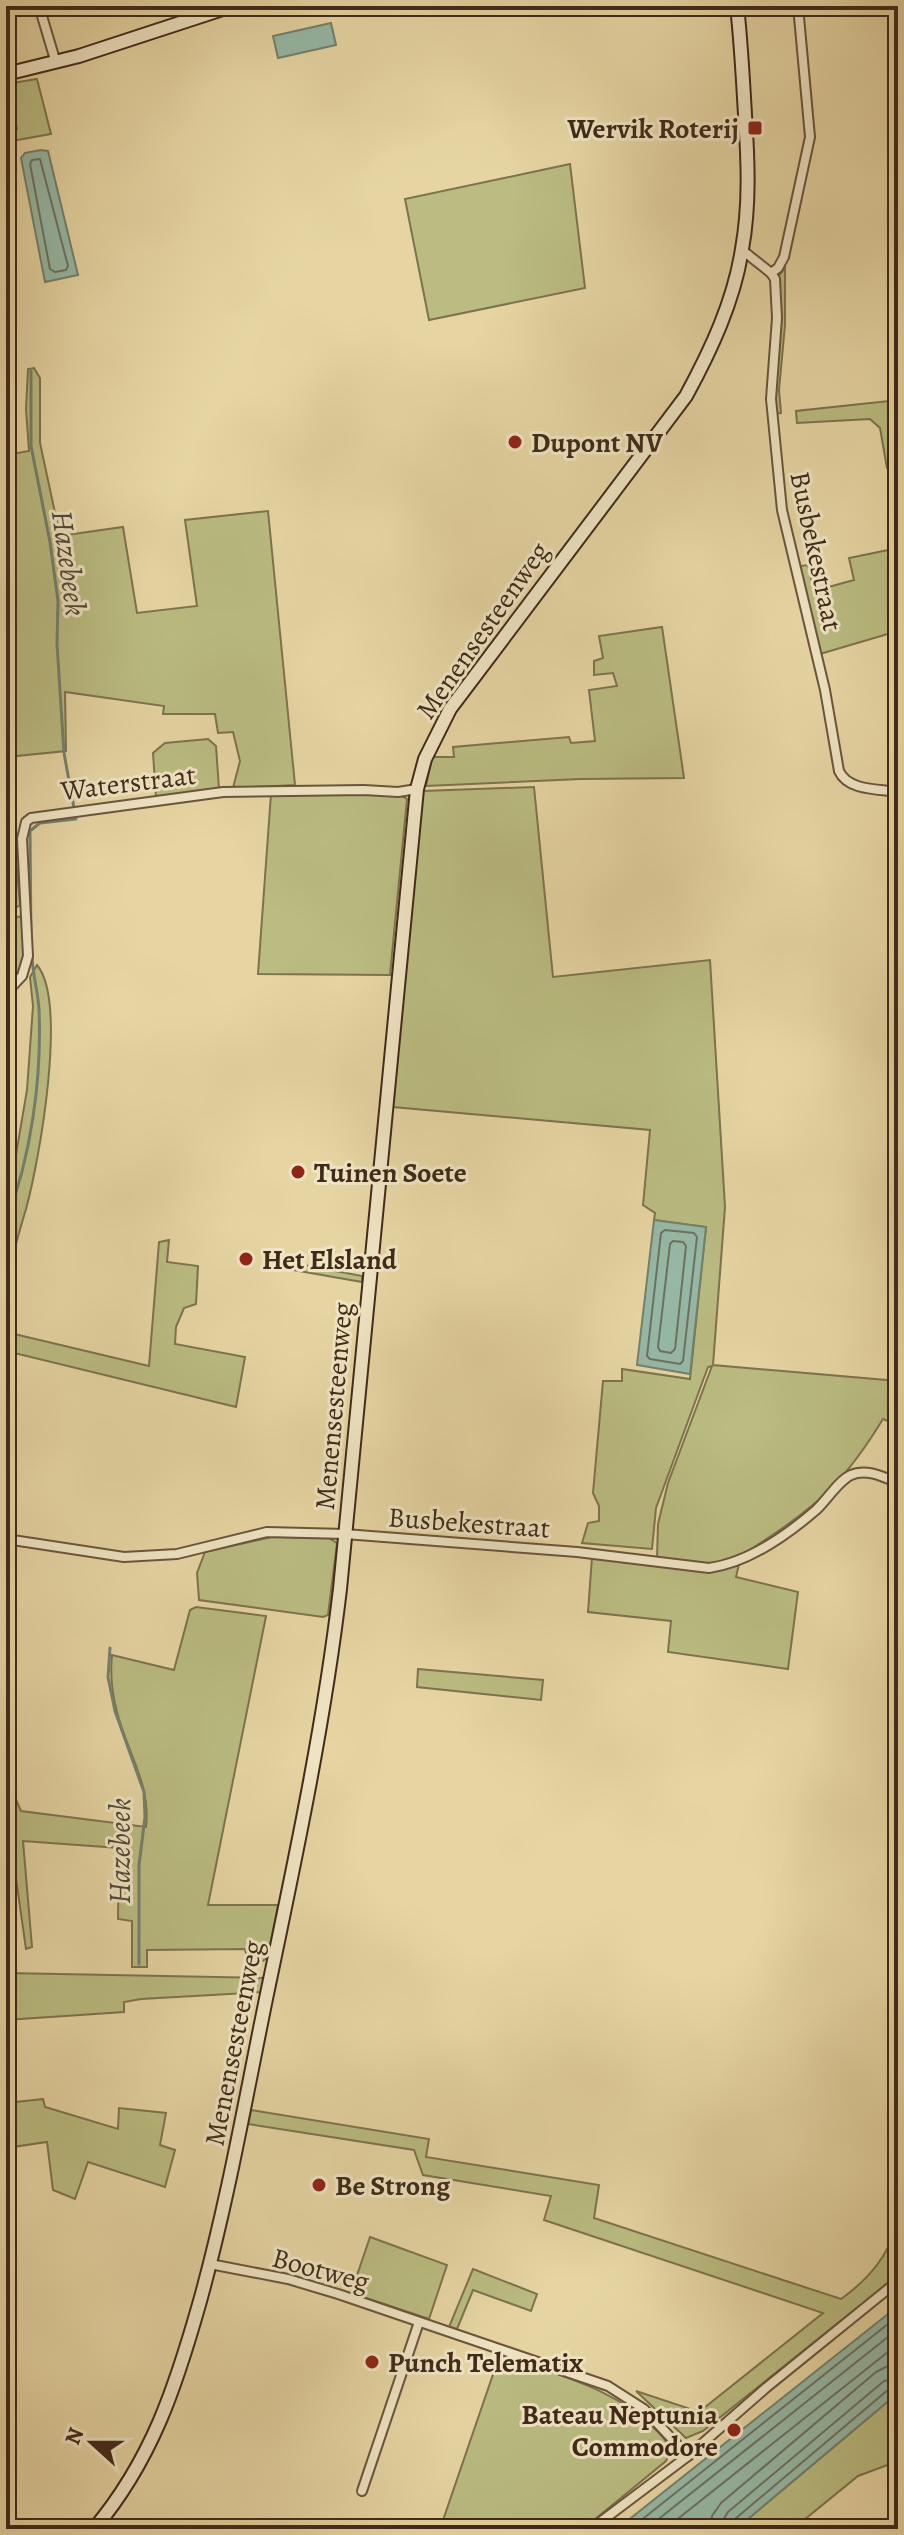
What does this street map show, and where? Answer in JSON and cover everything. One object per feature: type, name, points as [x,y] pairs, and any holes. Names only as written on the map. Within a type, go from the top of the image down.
[{"type":"street","points":[[39,6],[56,63]]},
{"type":"street","points":[[6,74],[56,63],[232,6]]},
{"type":"street","name":"Menensesteenweg","points":[[94,2529],[126,2488],[167,2409],[210,2264],[230,2181],[324,1701],[345,1534],[417,789],[425,759],[450,709],[686,396],[708,356],[725,312],[742,250],[748,175],[737,6]]},
{"type":"street","points":[[742,250],[771,273],[778,268],[784,257],[809,149],[798,6]]},
{"type":"street","name":"Busbekestraat","points":[[771,273],[775,279],[777,318],[771,399],[782,510],[825,690],[839,771],[844,780],[854,785],[898,792]]},
{"type":"street","name":"Waterstraat","points":[[6,993],[19,981],[28,956],[22,839],[25,825],[31,818],[223,792],[398,792],[417,789]]},
{"type":"street","name":"Busbekestraat","points":[[6,1539],[124,1557],[177,1554],[267,1532],[345,1534],[577,1552],[709,1568],[724,1566],[767,1545],[816,1510],[849,1475],[862,1472],[875,1474],[898,1483]]},
{"type":"street","name":"Bootweg","points":[[210,2264],[288,2279],[608,2386],[644,2409],[688,2456]]},
{"type":"street","points":[[591,2529],[688,2456],[767,2387],[898,2281]]},
{"type":"street","points":[[362,2491],[419,2322]]},
{"type":"green space","points":[[37,79],[51,134],[6,142],[6,133],[17,129],[12,104],[6,105],[6,84]]},
{"type":"green space","points":[[570,164],[585,288],[429,320],[405,199]]},
{"type":"green space","points":[[785,268],[785,325],[779,390],[781,413],[776,414],[773,385],[778,277]]},
{"type":"green space","points":[[34,368],[40,378],[40,443],[60,536],[123,527],[137,613],[197,606],[185,520],[268,511],[295,785],[233,788],[240,761],[233,732],[218,733],[215,714],[163,714],[164,706],[65,692],[66,751],[7,757],[20,905],[14,909],[6,908],[6,455],[29,451],[26,409],[28,369]]},
{"type":"green space","points":[[898,400],[898,473],[897,467],[887,468],[880,428],[870,419],[797,423],[796,411]]},
{"type":"green space","points":[[898,548],[898,631],[820,654],[800,566],[808,565],[814,591],[854,580],[849,558]]},
{"type":"green space","points":[[662,627],[684,778],[426,786],[432,757],[454,757],[453,747],[569,737],[571,743],[595,741],[589,690],[617,686],[613,673],[594,675],[594,661],[603,658],[599,636]]},
{"type":"green space","points":[[208,739],[216,746],[219,789],[156,798],[153,753],[165,743]]},
{"type":"green space","points":[[534,787],[553,977],[710,960],[725,1207],[713,1365],[898,1381],[898,1442],[890,1440],[895,1424],[883,1419],[846,1472],[820,1499],[747,1552],[717,1564],[691,1564],[657,1558],[658,1524],[668,1483],[712,1366],[708,1367],[656,1508],[652,1549],[582,1543],[588,1523],[599,1521],[599,1506],[593,1493],[603,1381],[622,1381],[622,1369],[690,1379],[706,1227],[654,1220],[655,1213],[643,1205],[650,1130],[393,1107],[412,880],[423,791]]},
{"type":"green space","points":[[365,793],[407,799],[390,975],[258,974],[271,794]]},
{"type":"green space","points":[[6,916],[22,917],[25,948],[20,971],[6,989]]},
{"type":"green space","points":[[37,965],[46,984],[50,1012],[48,1083],[31,1187],[6,1287],[6,1195],[12,1178],[27,1090],[33,1006],[30,977]]},
{"type":"green space","points":[[169,1240],[167,1262],[198,1266],[196,1304],[184,1308],[176,1327],[175,1344],[245,1357],[236,1407],[6,1351],[6,1332],[149,1366],[159,1242]]},
{"type":"green space","points":[[282,1261],[362,1276],[362,1282],[282,1268]]},
{"type":"green space","points":[[272,1537],[329,1538],[337,1543],[328,1615],[323,1617],[199,1600],[197,1573],[205,1552]]},
{"type":"green space","points":[[592,1557],[673,1566],[739,1564],[736,1577],[798,1592],[788,1669],[668,1652],[671,1621],[588,1612]]},
{"type":"green space","points":[[196,1607],[266,1616],[208,1905],[278,1905],[268,1957],[263,1961],[247,1958],[245,1949],[147,1950],[147,1967],[132,1967],[132,1921],[118,1919],[119,1848],[23,1841],[32,1947],[26,1949],[6,1825],[6,1776],[21,1811],[146,1827],[147,1811],[142,1782],[121,1727],[114,1698],[112,1655],[174,1670],[190,1610]]},
{"type":"green space","points":[[418,1669],[543,1680],[541,1700],[417,1687]]},
{"type":"green space","points":[[6,1973],[265,1978],[263,1992],[141,1999],[124,2002],[124,2012],[6,2020]]},
{"type":"green space","points":[[43,2099],[45,2107],[118,2129],[119,2108],[166,2113],[160,2145],[175,2150],[165,2187],[88,2162],[75,2199],[53,2190],[47,2142],[6,2148],[6,2103]]},
{"type":"green space","points":[[251,2110],[429,2139],[426,2157],[599,2185],[594,2218],[841,2299],[876,2266],[889,2246],[898,2223],[898,2275],[703,2431],[686,2438],[636,2391],[699,2412],[823,2313],[544,2220],[551,2196],[423,2175],[414,2150],[248,2124]]},
{"type":"green space","points":[[370,2237],[447,2265],[429,2319],[351,2293]]},
{"type":"green space","points":[[473,2269],[537,2294],[531,2311],[473,2290],[457,2329],[449,2327]]},
{"type":"green space","points":[[500,2354],[583,2384],[622,2403],[640,2415],[665,2440],[669,2448],[666,2461],[583,2529],[440,2529]]},
{"type":"green space","points":[[898,2393],[898,2455],[893,2463],[858,2476],[793,2529],[736,2529]]},
{"type":"water","points":[[331,23],[336,45],[278,58],[273,36]]},
{"type":"water","points":[[48,151],[78,275],[45,282],[21,158],[25,153]]},
{"type":"water","points":[[654,1220],[706,1227],[690,1374],[637,1365]]},
{"type":"water","points":[[898,2306],[898,2393],[736,2529],[617,2529]]},
{"type":"waterway","name":"Hazebeek","points":[[31,371],[31,446],[58,601],[57,644],[64,753],[74,808]]},
{"type":"waterway","name":"Hazebeek","points":[[31,943],[30,831],[40,823],[76,819]]},
{"type":"waterway","name":"Hazebeek","points":[[6,1222],[28,1144],[39,1063],[39,1009],[32,954]]},
{"type":"waterway","name":"Hazebeek","points":[[110,1648],[108,1677],[115,1711],[144,1792],[145,1817],[139,1865],[139,1964]]},
{"type":"place","name":"Wervik Roterij","points":[[755,128]]},
{"type":"place","name":"Dupont NV","points":[[515,442]]},
{"type":"place","name":"Tuinen Soete","points":[[298,1172]]},
{"type":"place","name":"Het Elsland","points":[[246,1259]]},
{"type":"place","name":"Be Strong","points":[[319,2185]]},
{"type":"place","name":"Punch Telematix","points":[[372,2362]]},
{"type":"place","name":"Bateau Neptunia Commodore","points":[[734,2430]]}]
